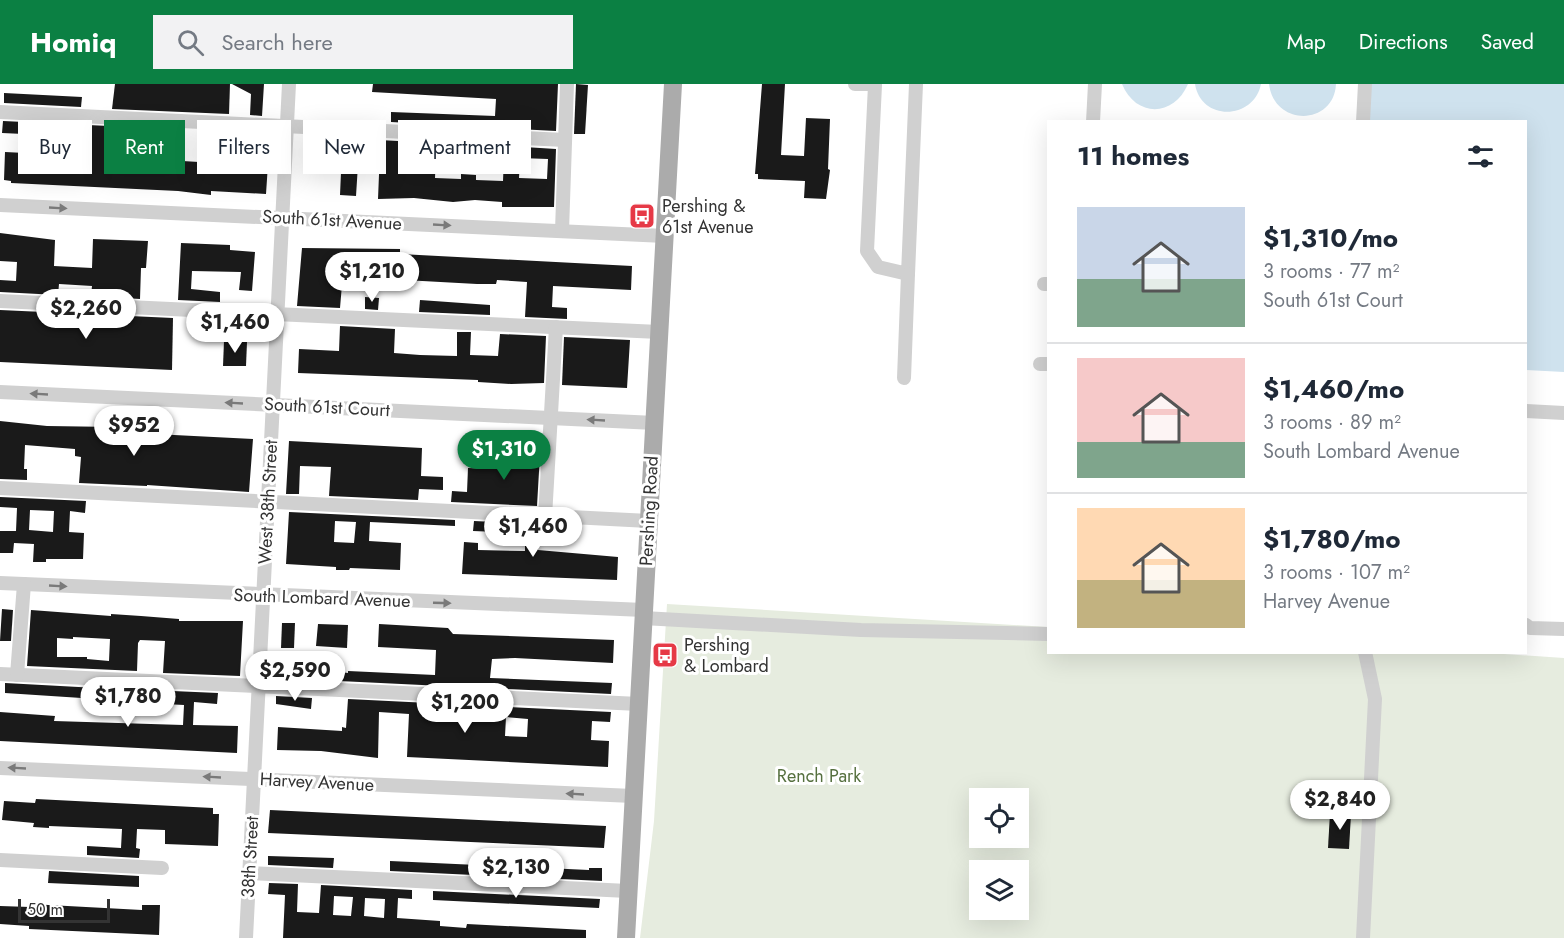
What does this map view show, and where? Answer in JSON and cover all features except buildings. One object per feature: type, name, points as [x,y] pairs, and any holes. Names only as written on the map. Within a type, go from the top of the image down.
[{"type":"main road","name":"Pershing Road","points":[[626,938],[673,84]]},
{"type":"street","name":"West 38th Street","points":[[287,120],[290,84]]},
{"type":"street","points":[[562,231],[567,84]]},
{"type":"street","points":[[855,84],[875,85],[867,251],[878,267],[908,274]]},
{"type":"street","points":[[904,378],[916,84]]},
{"type":"street","points":[[1093,120],[1095,84]]},
{"type":"street","points":[[1363,120],[1365,84]]},
{"type":"street","points":[[0,112],[197,122]]},
{"type":"street","points":[[291,126],[565,140]]},
{"type":"street","name":"West 38th Street","points":[[263,596],[285,174]]},
{"type":"street","name":"South 61st Avenue","points":[[0,205],[665,236]]},
{"type":"street","points":[[0,301],[659,332]]},
{"type":"street","points":[[545,517],[556,327]]},
{"type":"street","name":"South 61st Court","points":[[0,392],[655,423]]},
{"type":"street","points":[[1527,411],[1564,413]]},
{"type":"street","points":[[0,488],[649,521]]},
{"type":"street","name":"South Lombard Avenue","points":[[0,583],[644,614],[861,630],[1047,634]]},
{"type":"street","points":[[17,675],[24,584]]},
{"type":"street","name":"38th Street","points":[[246,938],[263,596]]},
{"type":"street","points":[[1527,626],[1530,628],[1564,629]]},
{"type":"street","points":[[1363,938],[1375,699],[1365,654]]},
{"type":"street","points":[[0,674],[639,704]]},
{"type":"street","name":"Harvey Avenue","points":[[0,768],[633,796]]},
{"type":"street","points":[[0,860],[162,868]]},
{"type":"street","points":[[250,873],[628,891]]},
{"type":"green space","name":"Rench Park","points":[[667,604],[1047,627],[1047,654],[1504,654],[1564,658],[1564,938],[640,938],[654,821]]},
{"type":"water","points":[[1122,84],[1188,84],[1174,103],[1155,109],[1145,108],[1136,103]]},
{"type":"water","points":[[1195,84],[1261,84],[1249,105],[1228,112],[1207,105],[1199,96]]},
{"type":"water","points":[[1269,84],[1336,84],[1333,98],[1325,108],[1315,114],[1304,116],[1292,114],[1281,108],[1273,98]]},
{"type":"water","points":[[1369,84],[1564,84],[1564,372],[1527,370],[1527,120],[1367,120]]},
{"type":"place","name":"Pershing & 61st Avenue","points":[[642,216]]},
{"type":"place","name":"Pershing & Lombard","points":[[665,655]]}]
